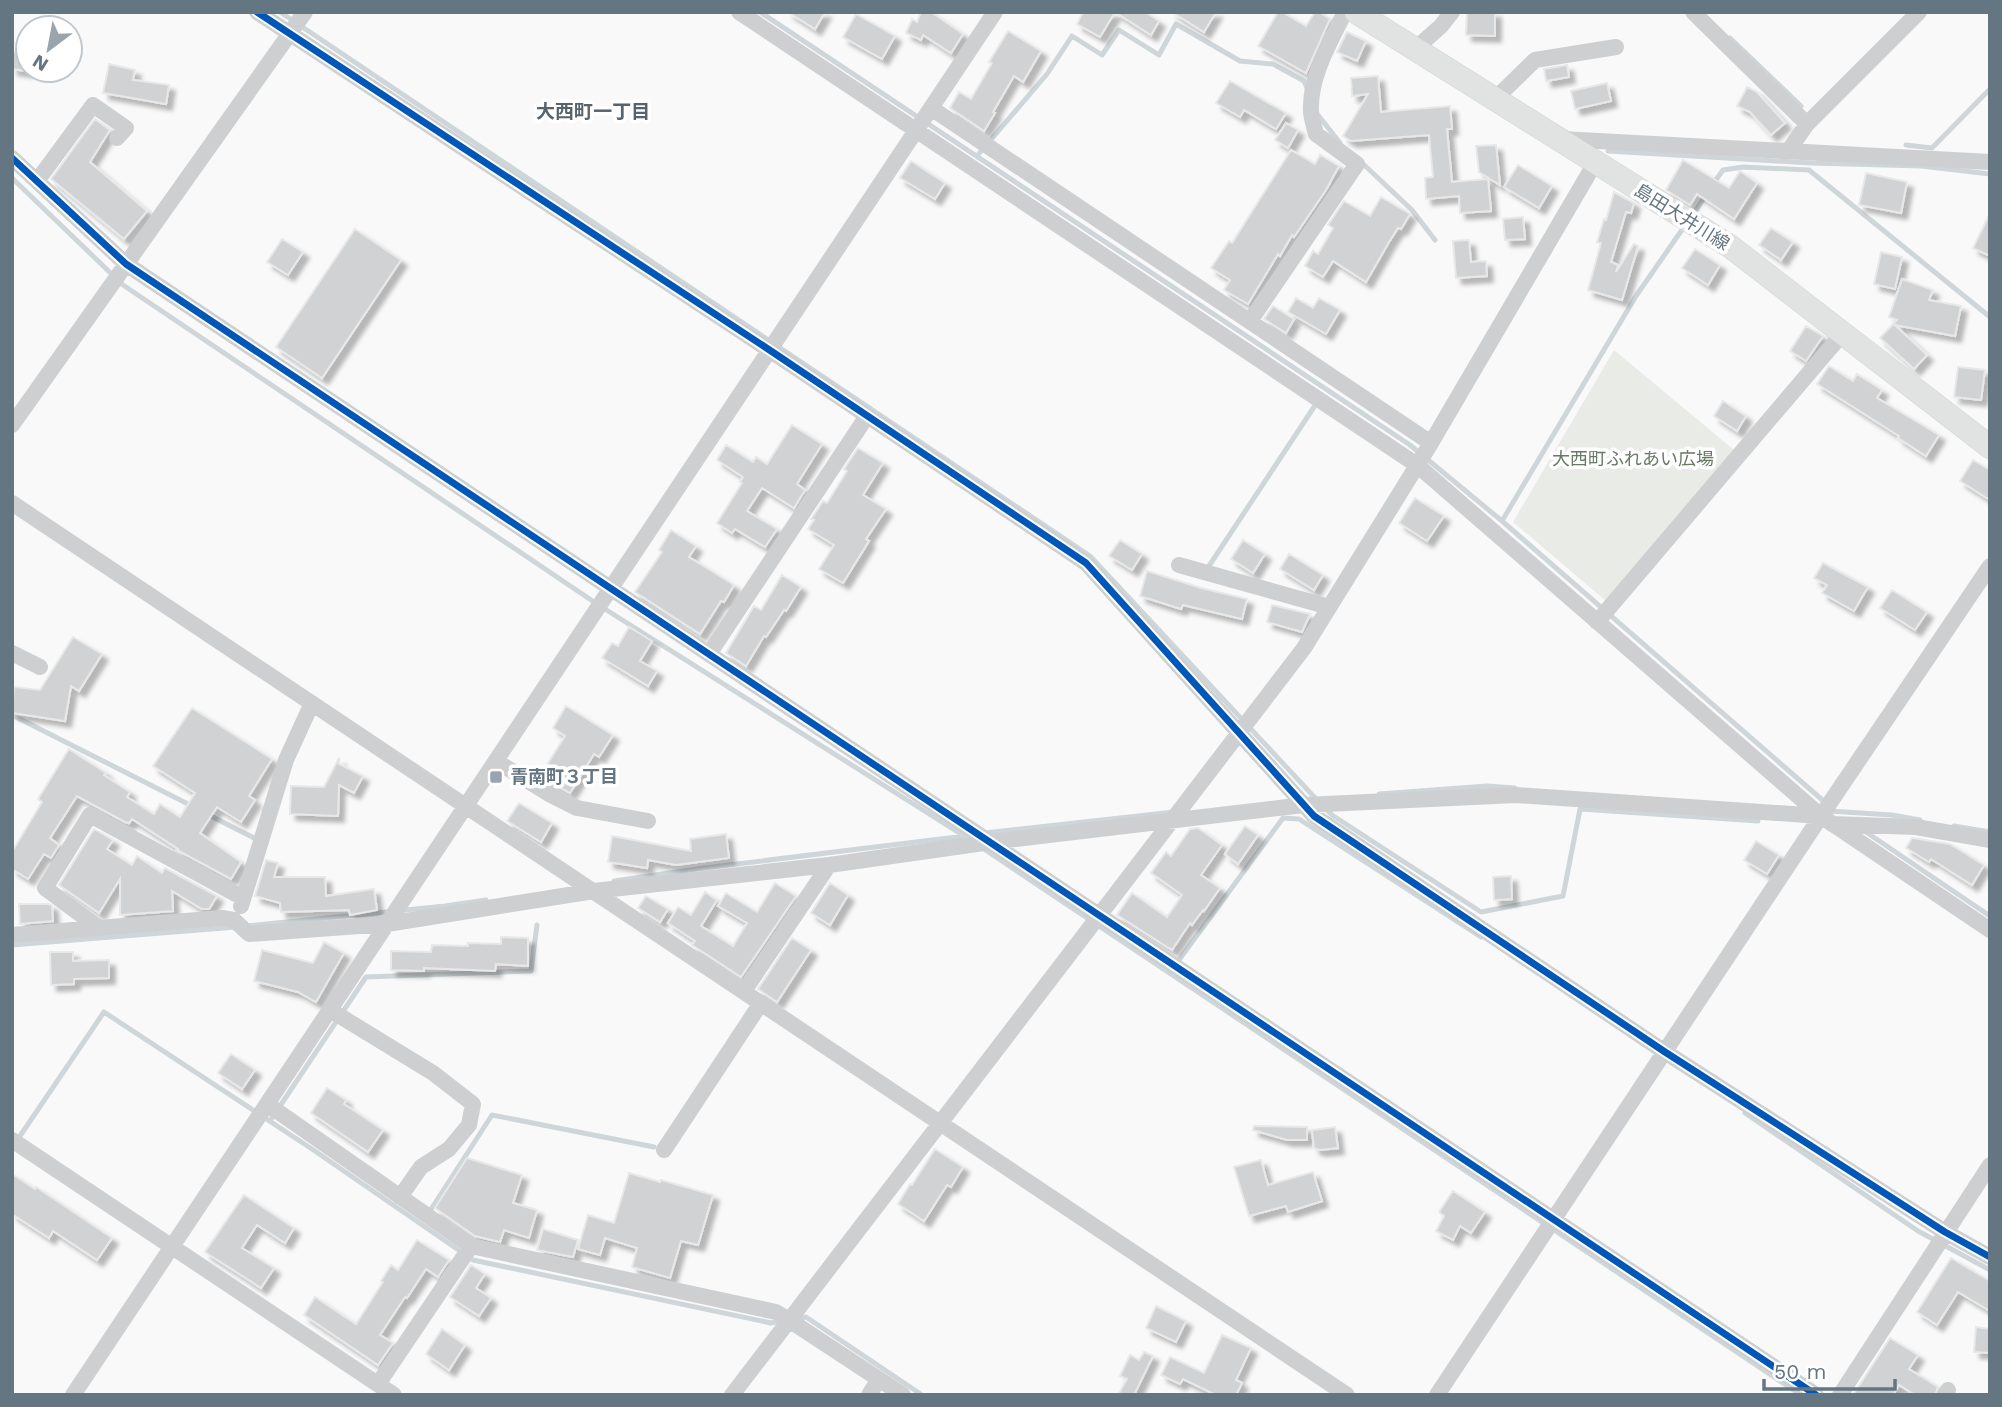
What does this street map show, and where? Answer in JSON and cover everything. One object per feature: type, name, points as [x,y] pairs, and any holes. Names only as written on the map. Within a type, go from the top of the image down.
[{"type":"main road","name":"島田大井川線","points":[[1355,13],[1731,247],[1990,447]]},
{"type":"street","points":[[257,12],[771,351],[1086,563],[1314,816],[1665,1052],[1945,1232],[1990,1257]]},
{"type":"street","points":[[12,425],[305,12]]},
{"type":"street","points":[[739,12],[1417,465],[1826,820],[1990,930]]},
{"type":"street","points":[[73,1395],[995,12]]},
{"type":"street","points":[[1415,49],[1441,26],[1452,12]]},
{"type":"street","points":[[1693,12],[1807,124]]},
{"type":"street","points":[[1789,150],[1807,124],[1919,12]]},
{"type":"street","points":[[1250,321],[1357,164],[1316,134],[1311,112],[1314,86],[1327,51],[1355,13]]},
{"type":"street","points":[[1494,99],[1535,60],[1616,47]]},
{"type":"street","points":[[37,181],[93,105],[126,128],[117,138]]},
{"type":"street","points":[[931,108],[1431,443]]},
{"type":"street","points":[[1558,139],[1990,162]]},
{"type":"street","points":[[12,158],[126,264],[1816,1395]]},
{"type":"street","points":[[732,1395],[1304,648],[1431,443],[1595,163]]},
{"type":"street","points":[[1597,622],[1843,332]]},
{"type":"street","points":[[709,654],[867,416]]},
{"type":"street","points":[[12,503],[1347,1395]]},
{"type":"street","points":[[1179,565],[1329,607]]},
{"type":"street","points":[[1437,1395],[1665,1052],[1826,820],[1990,566]]},
{"type":"street","points":[[12,653],[40,667]]},
{"type":"street","points":[[238,922],[286,760],[312,703]]},
{"type":"street","points":[[496,761],[577,808],[648,821]]},
{"type":"street","points":[[12,935],[222,918],[238,922],[249,934],[387,924],[594,891],[829,865],[1173,819],[1304,805],[1516,795],[1916,827],[1990,840]]},
{"type":"street","points":[[99,928],[46,888],[90,816],[243,898]]},
{"type":"street","points":[[744,992],[829,865]]},
{"type":"street","points":[[664,1150],[761,1003]]},
{"type":"street","points":[[330,1010],[433,1073],[472,1104],[469,1125],[449,1149],[421,1167],[400,1197]]},
{"type":"street","points":[[267,1104],[471,1246],[776,1312],[903,1395]]},
{"type":"street","points":[[12,1140],[394,1395]]},
{"type":"street","points":[[1840,1395],[1990,1165]]},
{"type":"street","points":[[378,1384],[471,1246]]},
{"type":"street","points":[[869,1395],[879,1379]]},
{"type":"green space","name":"大西町ふれあい広場","points":[[1614,350],[1734,450],[1606,601],[1513,522]]},
{"type":"building","points":[[788,12],[825,12],[815,29]]},
{"type":"building","points":[[921,12],[931,12],[963,34],[951,53],[923,35],[921,40],[906,33],[912,19],[917,22]]},
{"type":"building","points":[[1083,12],[1115,12],[1100,37],[1077,24]]},
{"type":"building","points":[[1115,12],[1145,12],[1159,21],[1151,35]]},
{"type":"building","points":[[1172,12],[1216,12],[1204,32]]},
{"type":"building","points":[[1278,12],[1306,26],[1315,12],[1330,19],[1306,73],[1258,46]]},
{"type":"building","points":[[1467,12],[1495,12],[1495,36],[1466,35]]},
{"type":"building","points":[[856,14],[895,36],[882,59],[843,37]]},
{"type":"building","points":[[1008,31],[1041,51],[1023,82],[1014,76],[984,131],[950,108],[959,92],[971,99]]},
{"type":"building","points":[[1347,32],[1366,41],[1357,61],[1337,52]]},
{"type":"building","points":[[12,52],[14,69],[12,69]]},
{"type":"building","points":[[109,64],[135,70],[133,80],[169,85],[166,104],[103,93]]},
{"type":"building","points":[[1567,65],[1569,77],[1546,81],[1544,69]]},
{"type":"building","points":[[1378,76],[1381,112],[1450,106],[1452,129],[1447,129],[1452,182],[1488,179],[1491,211],[1460,213],[1459,196],[1426,199],[1425,178],[1433,177],[1429,135],[1351,141],[1343,136],[1368,94],[1352,96],[1351,78]]},
{"type":"building","points":[[1230,81],[1286,113],[1276,129],[1244,110],[1240,117],[1216,103]]},
{"type":"building","points":[[1607,83],[1611,101],[1575,109],[1571,91]]},
{"type":"building","points":[[1747,87],[1757,92],[1785,123],[1771,135],[1750,112],[1737,106]]},
{"type":"building","points":[[95,119],[110,130],[90,162],[147,211],[124,239],[51,179]]},
{"type":"building","points":[[1286,123],[1298,130],[1288,148],[1275,140]]},
{"type":"building","points":[[1496,145],[1500,185],[1479,172],[1476,146]]},
{"type":"building","points":[[1291,150],[1315,164],[1320,155],[1339,166],[1294,237],[1292,235],[1280,256],[1278,254],[1248,304],[1224,290],[1230,280],[1211,268],[1229,241],[1232,243]]},
{"type":"building","points":[[1683,160],[1729,188],[1740,171],[1757,183],[1734,219],[1697,194],[1690,205],[1666,190]]},
{"type":"building","points":[[911,161],[945,183],[935,199],[900,178]]},
{"type":"building","points":[[1518,165],[1552,186],[1539,208],[1504,187]]},
{"type":"building","points":[[1866,173],[1907,182],[1901,213],[1859,205]]},
{"type":"building","points":[[1614,192],[1634,203],[1631,213],[1626,212],[1611,262],[1618,265],[1616,272],[1634,244],[1638,246],[1622,300],[1588,290],[1601,243],[1597,242]]},
{"type":"building","points":[[1381,197],[1410,214],[1401,229],[1398,228],[1366,282],[1333,261],[1323,277],[1305,266],[1313,251],[1318,254],[1333,228],[1328,225],[1344,201],[1370,216]]},
{"type":"building","points":[[1990,213],[1990,256],[1973,248]]},
{"type":"building","points":[[1523,217],[1525,239],[1505,240],[1503,219]]},
{"type":"building","points":[[1771,228],[1793,242],[1781,260],[1759,245]]},
{"type":"building","points":[[355,229],[401,260],[322,378],[276,347]]},
{"type":"building","points":[[282,239],[303,252],[288,275],[267,262]]},
{"type":"building","points":[[1469,240],[1471,262],[1486,261],[1487,276],[1456,278],[1453,241]]},
{"type":"building","points":[[1695,249],[1720,265],[1708,285],[1682,268]]},
{"type":"building","points":[[1881,252],[1902,257],[1895,289],[1874,284]]},
{"type":"building","points":[[1902,279],[1933,290],[1929,300],[1961,306],[1955,336],[1895,325],[1927,355],[1914,369],[1880,338],[1897,320],[1889,317]]},
{"type":"building","points":[[1296,298],[1313,308],[1319,298],[1340,310],[1326,334],[1288,312]]},
{"type":"building","points":[[1273,306],[1294,319],[1286,333],[1264,319]]},
{"type":"building","points":[[1806,326],[1823,336],[1806,361],[1790,351]]},
{"type":"building","points":[[1829,366],[1853,381],[1857,374],[1882,390],[1877,398],[1939,435],[1926,456],[1817,384]]},
{"type":"building","points":[[1958,367],[1985,370],[1981,400],[1954,397]]},
{"type":"building","points":[[1723,401],[1746,416],[1737,431],[1714,416]]},
{"type":"building","points":[[792,425],[822,444],[797,484],[805,490],[794,508],[762,488],[747,511],[777,529],[765,547],[735,529],[732,533],[717,523],[743,477],[717,460],[726,445],[753,462],[756,457],[767,464]]},
{"type":"building","points":[[858,448],[883,463],[863,495],[886,509],[866,539],[869,541],[843,583],[819,569],[834,545],[808,529],[823,501],[827,503],[847,471],[844,469]]},
{"type":"building","points":[[1973,460],[1990,470],[1990,500],[1960,481]]},
{"type":"building","points":[[1415,498],[1444,516],[1427,541],[1399,523]]},
{"type":"building","points":[[671,530],[696,546],[689,557],[734,585],[700,634],[635,592],[662,552],[659,550]]},
{"type":"building","points":[[1120,540],[1142,554],[1132,570],[1109,556]]},
{"type":"building","points":[[1243,540],[1265,554],[1253,573],[1231,559]]},
{"type":"building","points":[[1289,554],[1323,575],[1314,590],[1280,569]]},
{"type":"building","points":[[1823,563],[1868,587],[1854,611],[1822,593],[1827,585],[1814,578]]},
{"type":"building","points":[[1147,571],[1247,599],[1242,619],[1183,605],[1181,609],[1140,596]]},
{"type":"building","points":[[782,575],[801,587],[786,611],[784,610],[766,637],[764,636],[746,666],[726,653],[754,606],[761,610]]},
{"type":"building","points":[[1892,590],[1927,612],[1915,630],[1880,608]]},
{"type":"building","points":[[1272,605],[1310,614],[1302,632],[1267,622]]},
{"type":"building","points":[[629,627],[652,641],[640,661],[657,671],[648,686],[602,658],[612,643],[618,646]]},
{"type":"building","points":[[73,637],[102,654],[79,691],[71,686],[65,721],[12,713],[14,687],[40,690]]},
{"type":"building","points":[[566,706],[613,735],[599,757],[594,754],[570,793],[540,776],[565,736],[553,728]]},
{"type":"building","points":[[192,708],[272,759],[249,796],[255,800],[241,822],[217,807],[200,833],[241,862],[231,879],[177,850],[132,819],[129,823],[125,822],[77,796],[50,838],[59,845],[51,858],[44,854],[28,879],[12,869],[12,852],[42,802],[38,799],[69,749],[106,773],[104,775],[130,792],[127,797],[154,814],[160,804],[180,817],[195,793],[153,766]]},
{"type":"building","points":[[339,758],[339,764],[363,776],[354,793],[339,785],[338,816],[290,814],[291,786],[324,787]]},
{"type":"building","points":[[519,803],[552,823],[541,842],[507,821]]},
{"type":"building","points":[[1245,826],[1258,835],[1238,864],[1225,854]]},
{"type":"building","points":[[1198,828],[1222,845],[1201,875],[1220,888],[1192,925],[1190,923],[1172,950],[1117,915],[1132,893],[1167,917],[1182,895],[1151,873],[1166,852],[1171,856],[1190,829]]},
{"type":"building","points":[[94,829],[113,840],[107,849],[132,865],[137,856],[162,873],[165,868],[217,896],[209,909],[202,909],[172,891],[173,911],[120,915],[120,879],[99,913],[59,885]]},
{"type":"building","points":[[726,834],[729,858],[676,865],[648,860],[647,868],[608,862],[612,836],[691,851],[690,839]]},
{"type":"building","points":[[1912,838],[1950,844],[1984,865],[1972,885],[1931,859],[1929,862],[1906,848]]},
{"type":"building","points":[[1756,841],[1779,855],[1767,874],[1744,860]]},
{"type":"building","points":[[266,860],[278,863],[274,877],[325,877],[326,896],[374,889],[377,910],[350,915],[349,910],[281,912],[280,903],[255,896]]},
{"type":"building","points":[[1511,876],[1512,899],[1494,900],[1493,877]]},
{"type":"building","points":[[775,883],[796,896],[741,977],[692,945],[695,941],[668,923],[678,907],[691,915],[705,892],[717,900],[701,926],[733,946],[747,923],[718,906],[726,893],[757,912]]},
{"type":"building","points":[[830,883],[848,895],[830,925],[811,913]]},
{"type":"building","points":[[646,896],[668,909],[660,922],[638,908]]},
{"type":"building","points":[[19,904],[49,904],[52,906],[53,921],[20,924]]},
{"type":"building","points":[[501,937],[528,938],[528,966],[496,964],[495,971],[424,968],[424,971],[391,970],[391,951],[431,952],[432,945],[501,944]]},
{"type":"building","points":[[792,938],[811,950],[777,1002],[758,989]]},
{"type":"building","points":[[324,942],[344,953],[316,1002],[298,992],[254,981],[262,950],[313,963]]},
{"type":"building","points":[[50,952],[73,952],[73,961],[109,960],[109,978],[74,979],[74,984],[51,985]]},
{"type":"building","points":[[231,1054],[255,1070],[242,1089],[218,1073]]},
{"type":"building","points":[[327,1088],[346,1100],[344,1104],[383,1130],[368,1152],[311,1113]]},
{"type":"building","points":[[1254,1126],[1307,1127],[1307,1140],[1287,1140],[1253,1130]]},
{"type":"building","points":[[1335,1127],[1338,1148],[1314,1148],[1312,1130]]},
{"type":"building","points":[[935,1149],[963,1167],[951,1187],[947,1185],[924,1221],[898,1204]]},
{"type":"building","points":[[467,1158],[522,1175],[513,1203],[537,1210],[529,1238],[504,1230],[500,1242],[475,1236],[435,1208]]},
{"type":"building","points":[[1261,1160],[1268,1185],[1313,1172],[1322,1201],[1288,1212],[1286,1206],[1249,1216],[1234,1167]]},
{"type":"building","points":[[629,1173],[713,1195],[698,1245],[681,1241],[670,1278],[632,1267],[637,1248],[605,1238],[600,1255],[578,1249],[588,1215],[614,1223]]},
{"type":"building","points":[[12,1174],[112,1238],[97,1260],[53,1231],[49,1238],[12,1214]]},
{"type":"building","points":[[1453,1191],[1485,1212],[1471,1233],[1460,1226],[1453,1240],[1436,1231],[1444,1216],[1439,1212]]},
{"type":"building","points":[[244,1195],[294,1228],[285,1243],[257,1225],[242,1248],[274,1268],[261,1288],[205,1252]]},
{"type":"building","points":[[543,1229],[578,1240],[573,1257],[537,1250]]},
{"type":"building","points":[[417,1240],[449,1260],[438,1277],[426,1269],[407,1298],[405,1297],[380,1335],[393,1343],[378,1365],[304,1315],[315,1297],[356,1324],[391,1265],[398,1270]]},
{"type":"building","points":[[1951,1258],[1990,1281],[1990,1311],[1958,1292],[1937,1325],[1917,1312]]},
{"type":"building","points":[[471,1265],[485,1274],[476,1288],[491,1298],[479,1316],[450,1297]]},
{"type":"building","points":[[1156,1306],[1186,1321],[1176,1342],[1146,1328]]},
{"type":"building","points":[[1976,1327],[1990,1329],[1990,1353],[1974,1352]]},
{"type":"building","points":[[442,1329],[465,1345],[449,1370],[426,1354]]},
{"type":"building","points":[[1222,1335],[1251,1348],[1236,1380],[1242,1383],[1236,1395],[1216,1395],[1183,1379],[1180,1384],[1161,1375],[1170,1357],[1204,1373]]},
{"type":"building","points":[[1890,1338],[1918,1355],[1909,1369],[1938,1387],[1935,1395],[1915,1395],[1899,1385],[1893,1395],[1853,1395]]},
{"type":"building","points":[[1144,1352],[1153,1356],[1134,1395],[1118,1395],[1127,1379],[1120,1376],[1130,1355],[1139,1360]]},
{"type":"waterway","points":[[280,12],[1090,556],[1317,800]]},
{"type":"waterway","points":[[760,12],[1410,445],[1502,521],[1636,296],[1686,224]]},
{"type":"waterway","points":[[977,156],[1047,74],[1072,36],[1102,55],[1119,30],[1159,55],[1176,24],[1240,61],[1273,64],[1304,81],[1308,90]]},
{"type":"waterway","points":[[1730,38],[1801,106]]},
{"type":"waterway","points":[[1906,145],[1932,148],[1990,89]]},
{"type":"waterway","points":[[1318,115],[1340,143]]},
{"type":"waterway","points":[[1608,151],[1811,163],[1921,166],[1990,174]]},
{"type":"waterway","points":[[1360,161],[1412,210],[1435,240]]},
{"type":"waterway","points":[[1713,184],[1723,170],[1743,167],[1809,170],[1990,317]]},
{"type":"waterway","points":[[12,178],[123,285],[597,604],[972,841]]},
{"type":"waterway","points":[[1692,216],[1706,195]]},
{"type":"waterway","points":[[1209,566],[1314,407]]},
{"type":"waterway","points":[[1502,521],[1827,804]]},
{"type":"waterway","points":[[12,715],[192,806]]},
{"type":"waterway","points":[[1379,794],[1487,786],[1515,788]]},
{"type":"waterway","points":[[1324,807],[1332,815],[1481,912],[1563,896],[1580,809],[1758,821]]},
{"type":"waterway","points":[[1829,811],[1892,815],[1920,820]]},
{"type":"waterway","points":[[985,833],[1174,812]]},
{"type":"waterway","points":[[207,814],[254,838]]},
{"type":"waterway","points":[[1176,964],[1283,818],[1299,819],[1481,937]]},
{"type":"waterway","points":[[1954,826],[1990,832]]},
{"type":"waterway","points":[[1863,830],[1990,916]]},
{"type":"waterway","points":[[614,881],[965,836]]},
{"type":"waterway","points":[[981,847],[1801,1395]]},
{"type":"waterway","points":[[246,926],[486,900]]},
{"type":"waterway","points":[[270,1121],[366,977],[531,971],[537,925]]},
{"type":"waterway","points":[[12,945],[236,927]]},
{"type":"waterway","points":[[18,1139],[104,1012],[312,1149],[473,1260],[771,1323],[782,1321]]},
{"type":"waterway","points":[[1745,1113],[1918,1231],[1990,1270]]},
{"type":"waterway","points":[[428,1214],[492,1115],[654,1147]]},
{"type":"waterway","points":[[795,1319],[806,1317],[922,1395]]},
{"type":"cycle path","points":[[257,12],[771,351],[1086,563],[1314,816],[1665,1052],[1945,1232],[1990,1257]]},
{"type":"cycle path","points":[[12,158],[126,264],[1816,1395]]},
{"type":"place","name":"青南町３丁目","points":[[496,777]]},
{"type":"district","name":"大西町一丁目","points":[[593,111]]}]
